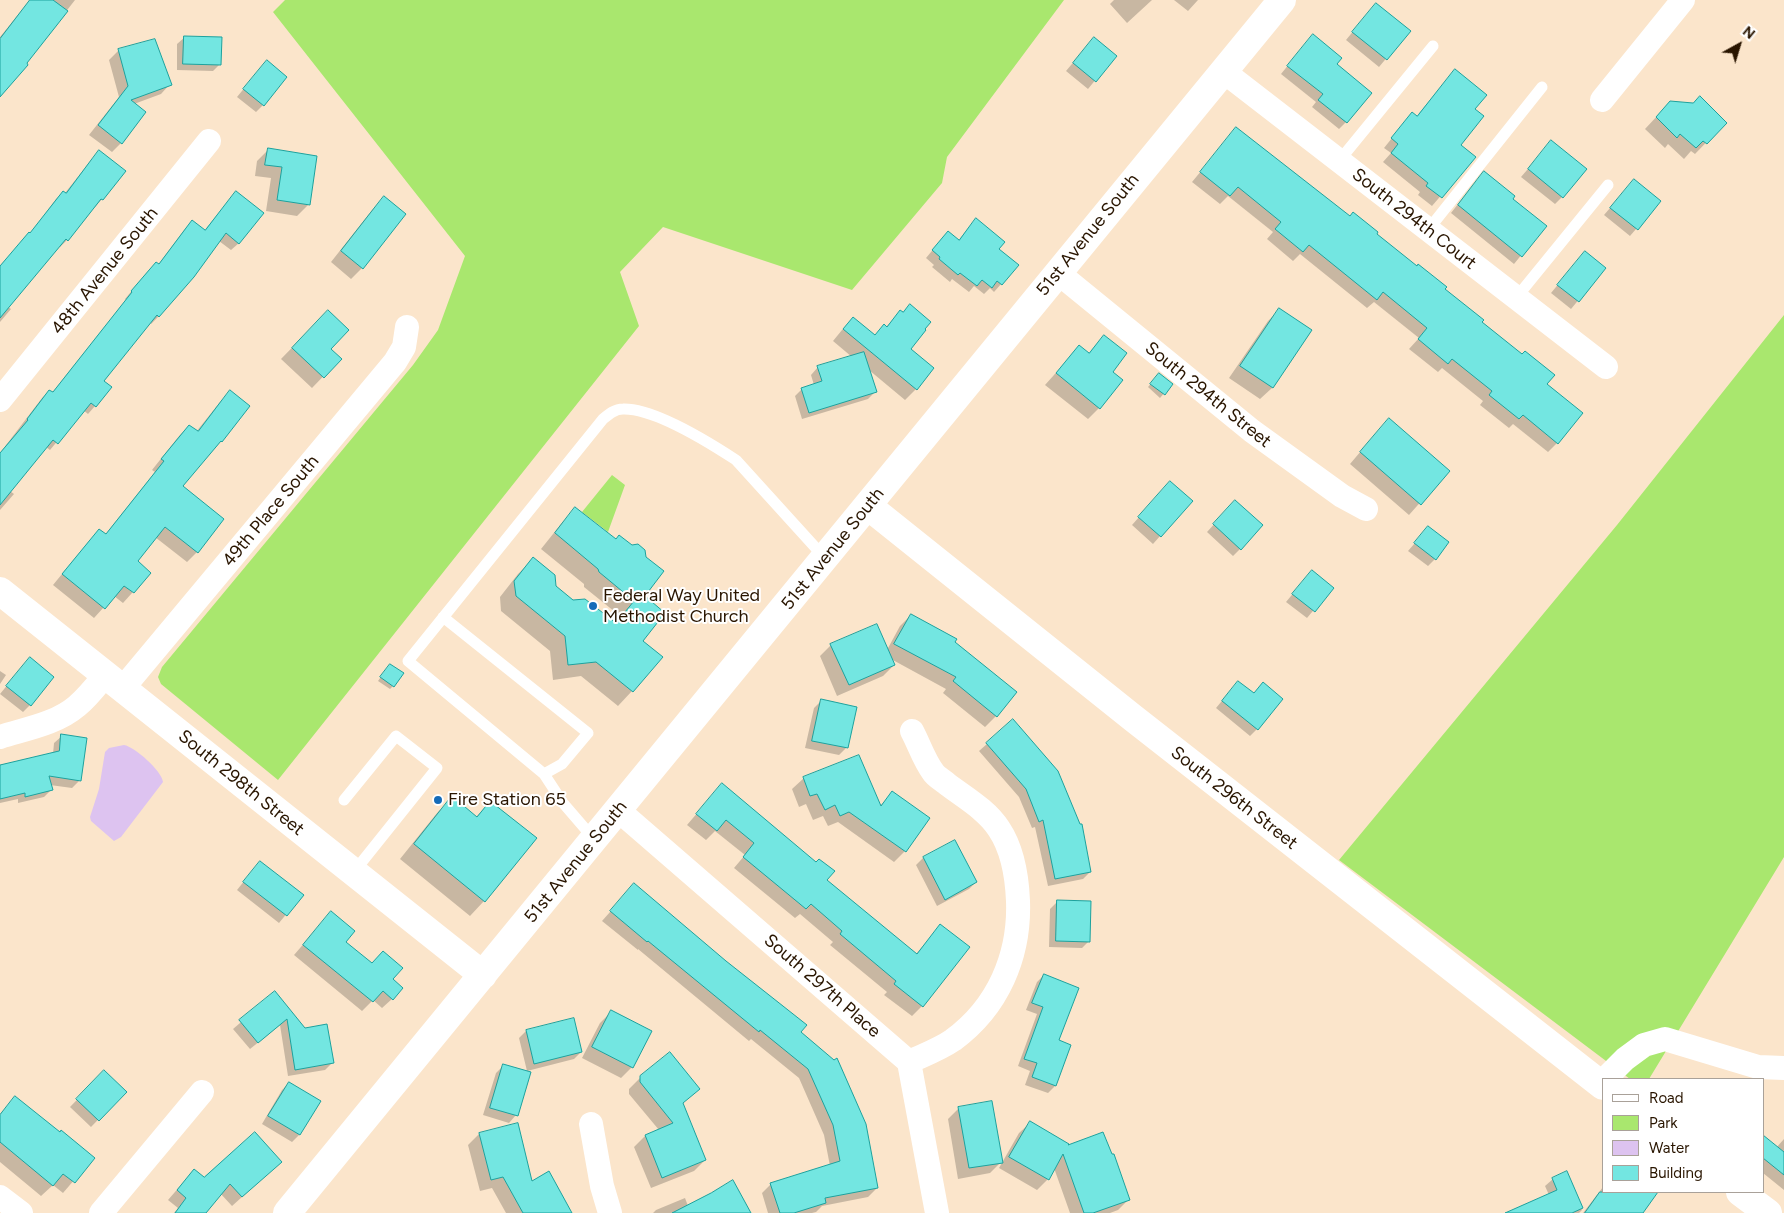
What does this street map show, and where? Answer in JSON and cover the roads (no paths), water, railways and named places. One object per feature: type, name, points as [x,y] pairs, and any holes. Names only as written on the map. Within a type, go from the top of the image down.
[{"type":"main road","name":"51st Avenue South","points":[[287,1213],[1282,0]]},
{"type":"main road","name":"South 296th Street","points":[[868,506],[1139,723],[1602,1082]]},
{"type":"main road","name":"South 298th Street","points":[[0,591],[483,975]]},
{"type":"main road","points":[[1741,1193],[1768,1213]]},
{"type":"street","points":[[1602,100],[1683,0]]},
{"type":"street","name":"South 294th Court","points":[[1223,71],[1606,367]]},
{"type":"street","name":"48th Avenue South","points":[[0,400],[209,142]]},
{"type":"street","name":"South 294th Street","points":[[1057,272],[1252,431],[1342,496],[1366,509]]},
{"type":"street","name":"49th Place South","points":[[0,736],[40,725],[66,714],[114,681],[395,362],[404,347],[407,327]]},
{"type":"street","points":[[912,731],[933,773],[986,814],[998,828],[1008,845],[1017,885],[1017,927],[1011,957],[1004,978],[994,998],[982,1013],[953,1040],[909,1062],[937,1213]]},
{"type":"street","name":"South 297th Place","points":[[618,810],[909,1062]]},
{"type":"street","points":[[1608,1078],[1625,1059],[1644,1045],[1665,1040],[1758,1067],[1784,1068]]},
{"type":"street","points":[[102,1213],[202,1092]]},
{"type":"street","points":[[591,1124],[602,1186],[610,1213]]},
{"type":"street","points":[[0,1197],[21,1213]]},
{"type":"lane","points":[[1339,161],[1433,46]]},
{"type":"lane","points":[[1428,230],[1542,87]]},
{"type":"lane","points":[[1516,298],[1608,185]]},
{"type":"lane","points":[[594,839],[562,803],[544,774],[408,661],[603,419],[611,412],[622,409],[649,414],[665,420],[736,460],[825,559]]},
{"type":"lane","points":[[443,617],[588,733],[562,764],[544,774]]},
{"type":"lane","points":[[344,800],[396,736],[437,768],[353,873]]},
{"type":"water","points":[[124,745],[135,750],[147,760],[158,772],[163,782],[121,837],[114,841],[91,821],[90,817],[99,789],[105,752],[109,748]]},
{"type":"place","name":"Federal Way United Methodist Church","points":[[593,606]]},
{"type":"place","name":"Fire Station 65","points":[[438,800]]}]
